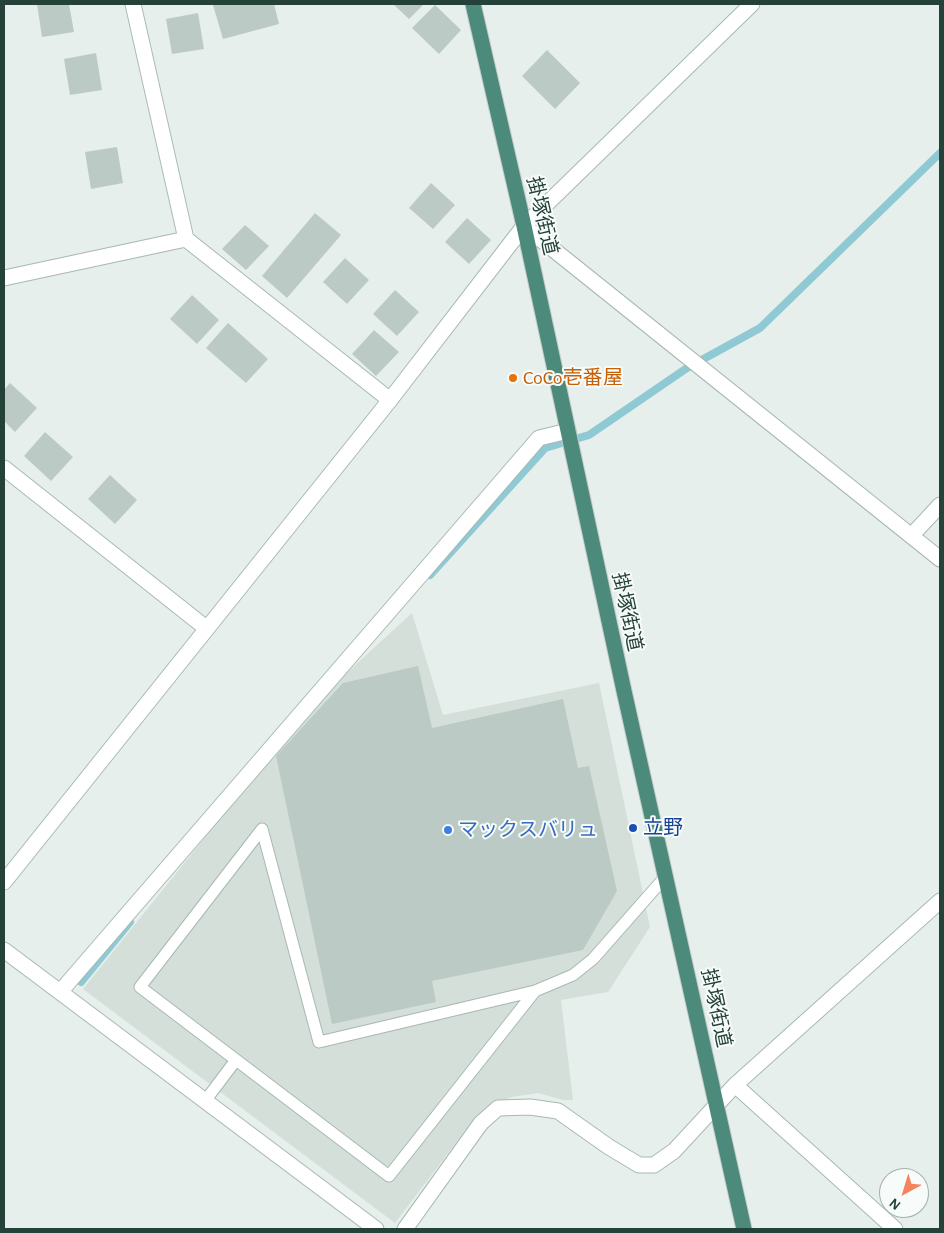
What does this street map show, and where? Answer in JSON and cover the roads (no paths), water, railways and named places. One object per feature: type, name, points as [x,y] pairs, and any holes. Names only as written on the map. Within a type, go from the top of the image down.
[{"type":"highway","name":"掛塚街道","points":[[474,4],[744,1229]]},
{"type":"street","points":[[133,4],[186,239],[390,400]]},
{"type":"street","points":[[4,882],[390,400],[524,226],[752,4]]},
{"type":"street","points":[[524,226],[940,559]]},
{"type":"street","points":[[4,278],[186,239]]},
{"type":"street","points":[[60,992],[539,438],[569,437]]},
{"type":"street","points":[[4,468],[206,628]]},
{"type":"street","points":[[912,535],[940,506]]},
{"type":"street","points":[[405,1229],[481,1123],[498,1108],[530,1106],[558,1111],[609,1147],[639,1165],[654,1165],[674,1151],[735,1085],[940,901]]},
{"type":"street","points":[[4,950],[376,1229]]},
{"type":"street","points":[[735,1085],[895,1229]]},
{"type":"lane","points":[[536,991],[389,1176],[140,987],[262,829],[318,1042],[536,991],[573,975],[593,959],[666,876]]},
{"type":"lane","points":[[205,1101],[236,1060]]},
{"type":"waterway","points":[[430,575],[545,448],[589,435],[687,368],[760,328],[940,153]]},
{"type":"waterway","points":[[81,982],[130,922]]},
{"type":"place","name":"CoCo壱番屋","points":[[513,378]]},
{"type":"place","name":"立野","points":[[633,828]]},
{"type":"place","name":"マックスバリュ","points":[[448,830]]}]
